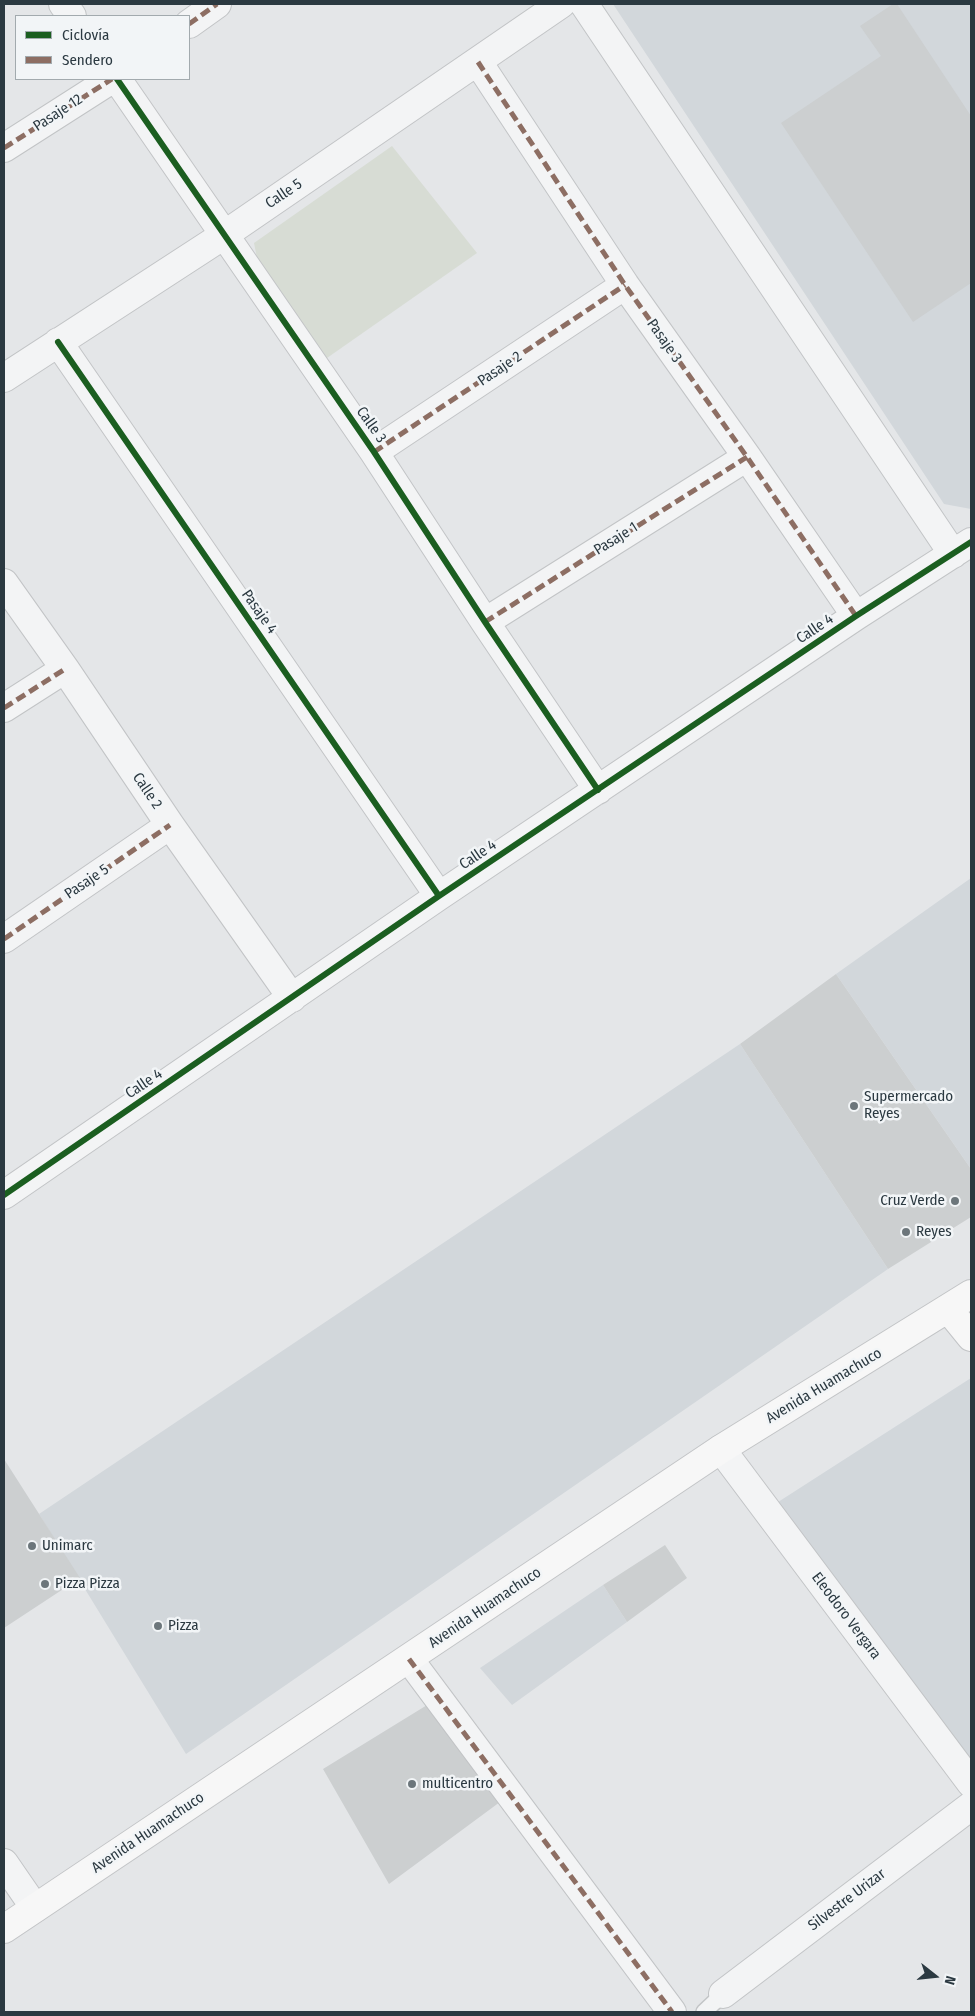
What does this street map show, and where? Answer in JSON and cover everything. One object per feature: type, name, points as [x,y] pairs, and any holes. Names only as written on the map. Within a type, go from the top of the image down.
[{"type":"main road","name":"Avenida Huamachuco","points":[[4,1929],[721,1449],[949,1310],[971,1294]]},
{"type":"main road","points":[[949,1310],[971,1337]]},
{"type":"street","points":[[63,4],[71,15]]},
{"type":"street","points":[[190,23],[217,4]]},
{"type":"street","name":"Calle 5","points":[[4,378],[224,235],[560,4]]},
{"type":"street","points":[[584,4],[962,548]]},
{"type":"street","name":"Pasaje 3","points":[[478,62],[625,285],[747,457],[856,616]]},
{"type":"street","name":"Pasaje 12","points":[[4,148],[110,80]]},
{"type":"street","name":"Calle 3","points":[[118,80],[374,452],[598,790]]},
{"type":"street","name":"Pasaje 2","points":[[374,452],[625,285]]},
{"type":"street","name":"Pasaje 4","points":[[58,342],[439,896]]},
{"type":"street","name":"Pasaje 1","points":[[485,622],[747,457]]},
{"type":"street","name":"Calle 4","points":[[4,1195],[439,896],[856,616],[962,548]]},
{"type":"street","name":"Calle 2","points":[[4,583],[66,669],[170,825],[292,998]]},
{"type":"street","points":[[4,708],[66,669]]},
{"type":"street","name":"Pasaje 5","points":[[4,939],[170,825]]},
{"type":"street","name":"Eleodoro Vergara","points":[[721,1449],[971,1784]]},
{"type":"street","points":[[409,1659],[672,2012]]},
{"type":"street","name":"Silvestre Urizar","points":[[713,2003],[971,1806]]},
{"type":"street","points":[[4,1862],[35,1908]]},
{"type":"shaded area","points":[[613,4],[971,4],[971,509],[944,504]]},
{"type":"shaded area","points":[[392,146],[477,253],[327,358],[257,258],[254,243]]},
{"type":"shaded area","points":[[971,878],[971,1169],[836,974]]},
{"type":"shaded area","points":[[740,1044],[888,1269],[186,1754],[39,1514]]},
{"type":"shaded area","points":[[971,1378],[971,1772],[775,1504]]},
{"type":"shaded area","points":[[603,1585],[627,1622],[512,1705],[480,1668]]},
{"type":"building","points":[[893,4],[897,4],[971,116],[971,283],[913,322],[781,123],[881,56],[860,26]]},
{"type":"building","name":"Supermercado Reyes","points":[[836,974],[971,1169],[971,1217],[888,1269],[740,1044]]},
{"type":"building","name":"Unimarc","points":[[4,1459],[80,1578],[4,1628]]},
{"type":"building","points":[[665,1545],[687,1578],[627,1622],[603,1585]]},
{"type":"building","name":"multicentro","points":[[432,1702],[504,1799],[389,1884],[323,1769]]},
{"type":"marked path","points":[[190,23],[217,4]]},
{"type":"marked path","points":[[478,62],[625,285],[747,457],[856,616]]},
{"type":"marked path","points":[[4,148],[110,80]]},
{"type":"marked path","points":[[374,452],[625,285]]},
{"type":"marked path","points":[[485,622],[747,457]]},
{"type":"marked path","points":[[4,708],[65,669]]},
{"type":"marked path","points":[[4,939],[170,825]]},
{"type":"marked path","points":[[409,1659],[672,2012]]},
{"type":"cycle path","points":[[118,80],[374,452],[598,790]]},
{"type":"cycle path","points":[[58,342],[439,896]]},
{"type":"cycle path","points":[[4,1195],[439,896],[856,616],[971,542]]},
{"type":"place","name":"Supermercado Reyes","points":[[854,1106]]},
{"type":"place","name":"Cruz Verde","points":[[955,1201]]},
{"type":"place","name":"Reyes","points":[[906,1232]]},
{"type":"place","name":"Unimarc","points":[[32,1546]]},
{"type":"place","name":"Pizza Pizza","points":[[45,1584]]},
{"type":"place","name":"Pizza","points":[[158,1626]]},
{"type":"place","name":"multicentro","points":[[412,1784]]}]
